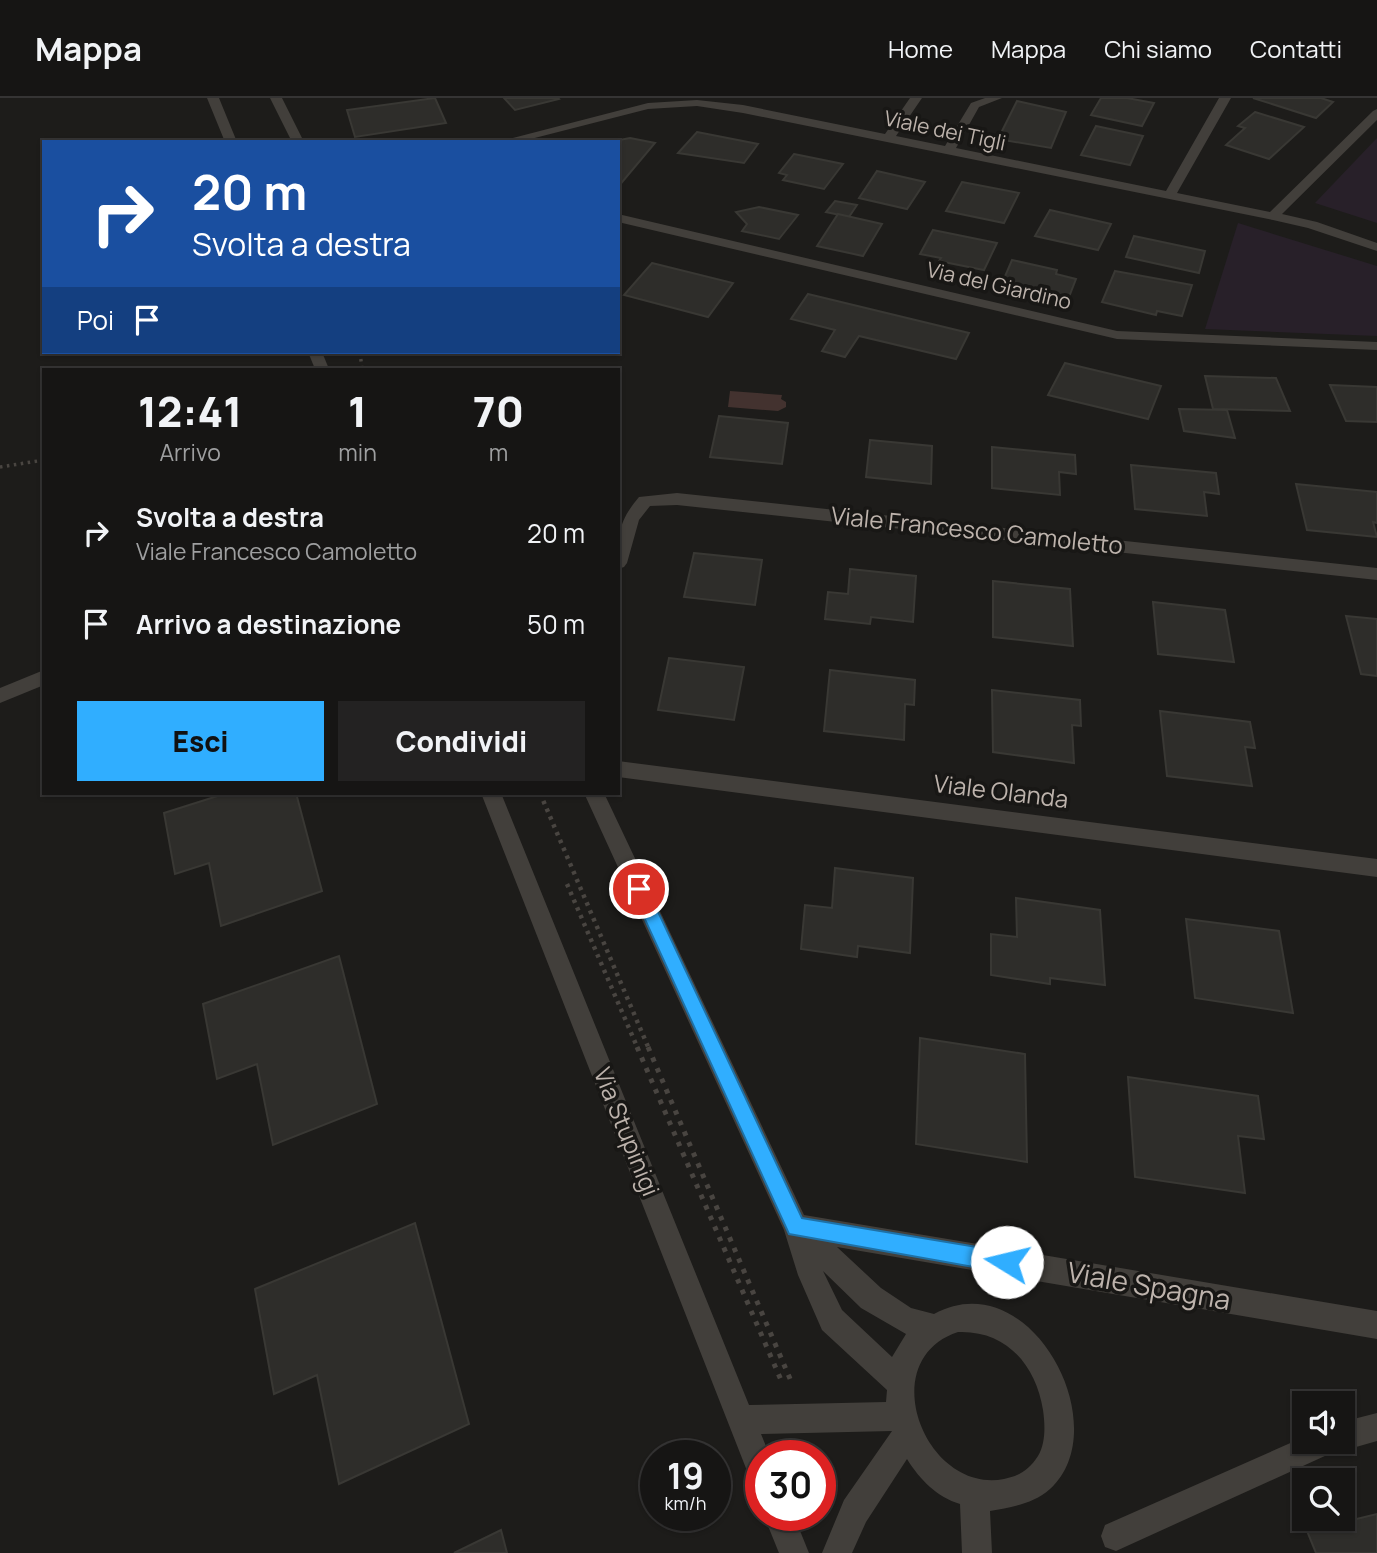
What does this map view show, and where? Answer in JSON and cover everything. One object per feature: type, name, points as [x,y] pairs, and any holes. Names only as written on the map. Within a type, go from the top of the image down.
[{"type":"street","points":[[213,98],[230,140]]},
{"type":"street","points":[[276,98],[297,140]]},
{"type":"street","points":[[888,139],[916,98]]},
{"type":"street","points":[[948,151],[975,105],[996,98]]},
{"type":"street","points":[[1169,196],[1225,98]]},
{"type":"street","points":[[1273,216],[1376,112],[1377,98]]},
{"type":"street","name":"Viale dei Tigli","points":[[514,140],[667,102],[697,103],[743,109],[1273,216],[1312,225],[1377,247]]},
{"type":"street","name":"Via del Giardino","points":[[620,218],[1117,335],[1377,346]]},
{"type":"street","name":"Viale Francesco Camoletto","points":[[620,556],[631,518],[645,500],[677,499],[1377,575]]},
{"type":"street","points":[[0,696],[42,678]]},
{"type":"street","name":"Viale Olanda","points":[[620,769],[1377,868]]},
{"type":"street","name":"Via Stupinigi","points":[[492,795],[749,1440]]},
{"type":"street","points":[[595,795],[796,1227],[811,1275],[832,1320],[900,1383]]},
{"type":"street","points":[[796,1227],[871,1298],[905,1320],[932,1327]]},
{"type":"street","name":"Viale Spagna","points":[[796,1227],[1377,1325]]},
{"type":"street","points":[[978,1318],[1002,1325],[1024,1340],[1043,1362],[1055,1390],[1060,1418],[1057,1447],[1045,1471],[1026,1488],[1002,1497],[975,1496],[947,1484],[924,1462],[905,1425],[900,1383],[905,1361],[916,1341],[932,1327],[954,1319],[978,1318]]},
{"type":"street","points":[[741,1420],[803,1418],[905,1425]]},
{"type":"street","points":[[837,1553],[851,1520],[905,1425]]},
{"type":"street","points":[[1355,1433],[1377,1427]]},
{"type":"street","points":[[1116,1536],[1301,1454]]},
{"type":"street","points":[[975,1496],[977,1553]]},
{"type":"street","points":[[785,1531],[794,1553]]},
{"type":"path","points":[[0,467],[42,460]]},
{"type":"path","points":[[541,795],[803,1418]]},
{"type":"path","points":[[567,882],[803,1418],[851,1520]]},
{"type":"shaded area","points":[[1377,138],[1377,223],[1315,203]]},
{"type":"shaded area","points":[[1238,223],[1377,266],[1377,336],[1205,329]]},
{"type":"shaded area","points":[[730,391],[782,395],[781,399],[786,402],[786,407],[778,411],[728,407]]},
{"type":"building","points":[[435,98],[446,123],[355,137],[347,110]]},
{"type":"building","points":[[504,98],[558,98],[559,99],[515,110]]},
{"type":"building","points":[[1101,98],[1127,98],[1154,103],[1142,126],[1091,115]]},
{"type":"building","points":[[1253,98],[1321,98],[1333,102],[1316,118]]},
{"type":"building","points":[[1017,101],[1066,112],[1051,148],[998,139]]},
{"type":"building","points":[[1255,112],[1304,127],[1269,159],[1226,145],[1245,128],[1238,126]]},
{"type":"building","points":[[1096,126],[1143,136],[1130,165],[1081,155]]},
{"type":"building","points":[[697,132],[758,144],[744,163],[678,153]]},
{"type":"building","points":[[630,138],[655,143],[620,185],[620,140]]},
{"type":"building","points":[[794,154],[843,164],[824,189],[783,180],[787,175],[779,173]]},
{"type":"building","points":[[877,171],[925,182],[907,209],[859,198]]},
{"type":"building","points":[[962,182],[1019,193],[1004,223],[946,211]]},
{"type":"building","points":[[835,201],[857,205],[849,217],[826,212]]},
{"type":"building","points":[[759,207],[798,215],[779,239],[742,231],[747,224],[736,212]]},
{"type":"building","points":[[1050,210],[1111,224],[1098,250],[1035,236]]},
{"type":"building","points":[[838,214],[882,224],[863,256],[817,246]]},
{"type":"building","points":[[933,230],[997,243],[984,270],[939,261],[941,258],[920,254]]},
{"type":"building","points":[[1134,236],[1205,251],[1199,273],[1126,257]]},
{"type":"building","points":[[1012,260],[1057,270],[1056,274],[1076,279],[1067,302],[1000,288]]},
{"type":"building","points":[[652,263],[733,283],[708,317],[624,295]]},
{"type":"building","points":[[1115,271],[1192,285],[1182,316],[1157,311],[1156,315],[1102,302]]},
{"type":"building","points":[[808,294],[969,333],[956,359],[859,336],[845,357],[822,351],[835,330],[791,319]]},
{"type":"building","points":[[1065,363],[1161,386],[1148,419],[1048,395]]},
{"type":"building","points":[[1205,376],[1276,378],[1290,411],[1213,409]]},
{"type":"building","points":[[1330,385],[1377,387],[1377,422],[1346,421]]},
{"type":"building","points":[[1179,409],[1227,410],[1235,438],[1184,431]]},
{"type":"building","points":[[719,416],[788,423],[782,464],[710,457]]},
{"type":"building","points":[[870,440],[932,446],[931,484],[866,477]]},
{"type":"building","points":[[992,447],[1075,455],[1076,474],[1059,472],[1060,495],[992,488]]},
{"type":"building","points":[[1131,465],[1216,473],[1219,494],[1204,492],[1207,516],[1135,509]]},
{"type":"building","points":[[1296,484],[1377,492],[1377,523],[1373,522],[1377,537],[1307,530]]},
{"type":"building","points":[[694,553],[762,560],[755,605],[684,597]]},
{"type":"building","points":[[850,569],[916,576],[913,622],[871,617],[870,624],[825,619],[828,592],[848,594]]},
{"type":"building","points":[[993,581],[1070,589],[1073,646],[993,637]]},
{"type":"building","points":[[1153,602],[1225,610],[1234,662],[1158,654]]},
{"type":"building","points":[[1346,616],[1377,619],[1377,676],[1361,674]]},
{"type":"building","points":[[669,658],[744,667],[734,720],[658,710]]},
{"type":"building","points":[[830,670],[915,680],[914,705],[905,704],[904,740],[824,731]]},
{"type":"building","points":[[992,690],[1080,700],[1081,726],[1072,725],[1074,763],[993,752]]},
{"type":"building","points":[[1160,711],[1250,722],[1255,748],[1245,747],[1252,786],[1167,776]]},
{"type":"building","points":[[221,795],[297,795],[322,891],[221,926],[209,863],[175,874],[164,813]]},
{"type":"building","points":[[835,868],[913,878],[910,953],[858,946],[857,957],[801,949],[805,905],[832,908]]},
{"type":"building","points":[[1016,898],[1100,910],[1105,985],[1050,978],[1050,984],[991,975],[991,934],[1017,937]]},
{"type":"building","points":[[1186,919],[1279,931],[1293,1013],[1195,998]]},
{"type":"building","points":[[339,956],[377,1104],[273,1145],[257,1064],[217,1079],[203,1004]]},
{"type":"building","points":[[920,1038],[1025,1054],[1027,1162],[916,1144]]},
{"type":"building","points":[[1128,1077],[1258,1096],[1264,1139],[1238,1136],[1245,1193],[1135,1177]]},
{"type":"building","points":[[415,1223],[469,1424],[339,1484],[317,1375],[274,1394],[255,1289]]},
{"type":"building","points":[[1377,1514],[1377,1553],[1316,1553],[1307,1531],[1355,1531],[1355,1519]]},
{"type":"building","points":[[501,1530],[507,1553],[454,1553]]},
{"type":"route","points":[[639,889],[796,1227],[1007,1262]]}]
